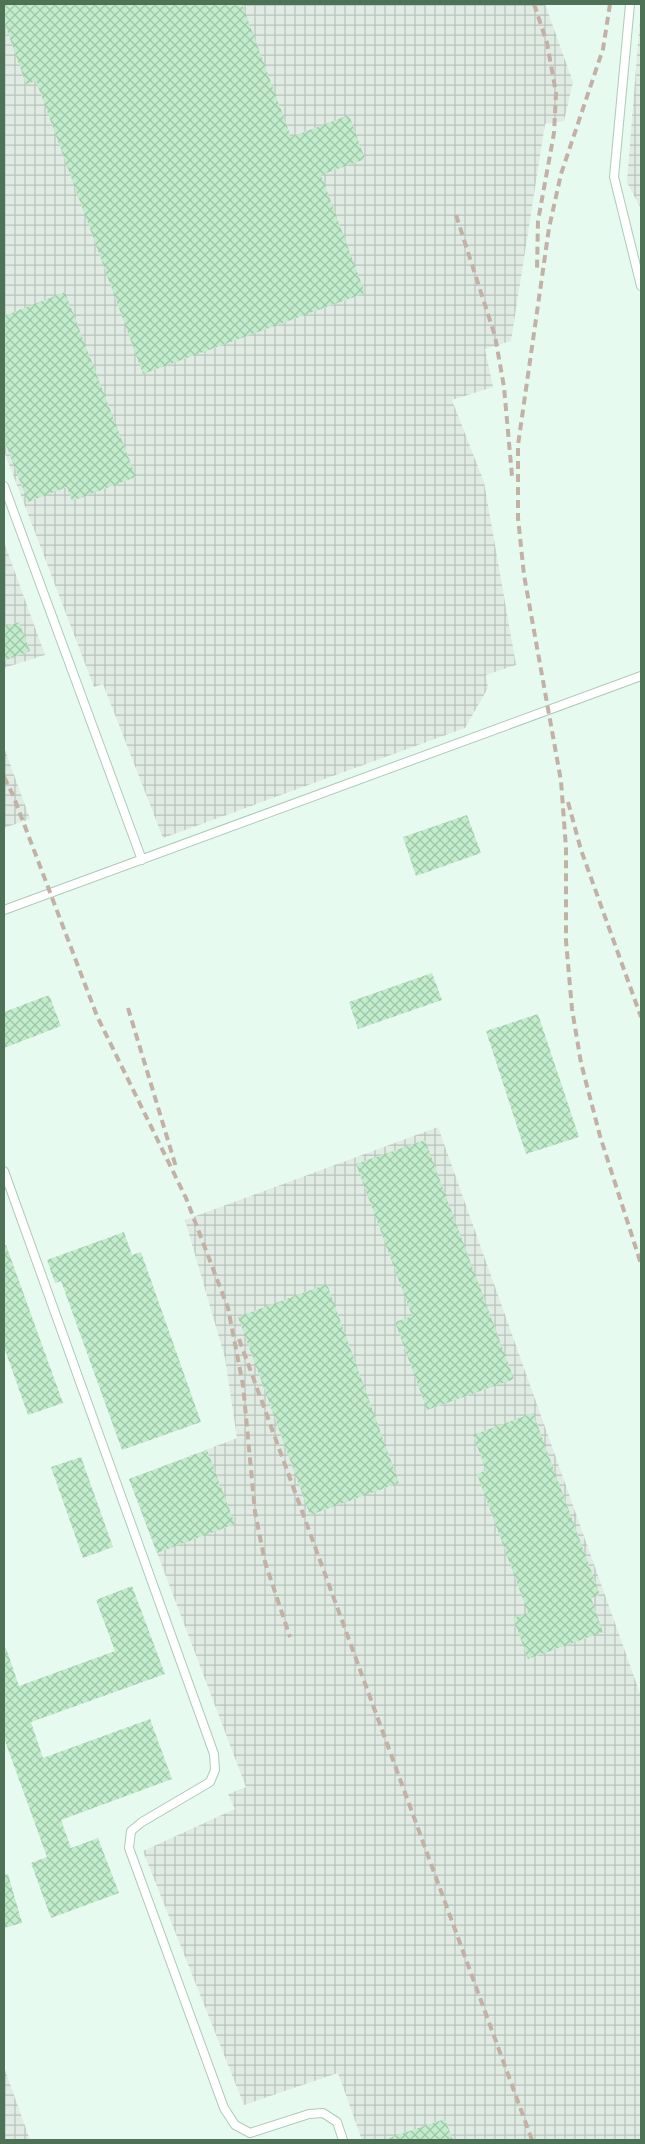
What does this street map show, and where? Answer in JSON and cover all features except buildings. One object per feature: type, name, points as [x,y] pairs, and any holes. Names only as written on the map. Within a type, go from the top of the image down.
[{"type":"lane","points":[[630,4],[614,178],[641,286]]},
{"type":"lane","points":[[4,486],[142,860]]},
{"type":"lane","points":[[4,910],[641,676]]},
{"type":"lane","points":[[4,1171],[214,1754],[216,1770],[210,1782],[131,1830],[129,1848],[224,2108],[236,2125],[250,2133],[309,2114],[323,2113],[337,2122],[343,2140]]},
{"type":"shaded area","points":[[4,4],[545,4],[573,82],[564,121],[545,124],[511,341],[485,349],[493,387],[452,400],[484,482],[516,665],[486,675],[488,688],[465,728],[163,838],[103,684],[94,687],[4,451]]},
{"type":"shaded area","points":[[641,5],[641,209],[627,182]]},
{"type":"shaded area","points":[[4,542],[45,655],[4,668]]},
{"type":"shaded area","points":[[4,747],[30,819],[4,828]]},
{"type":"shaded area","points":[[438,1127],[641,1696],[641,2140],[362,2140],[338,2073],[244,2105],[143,1851],[235,1809],[228,1794],[246,1787],[129,1479],[237,1438],[225,1358],[185,1220]]},
{"type":"shaded area","points":[[4,2067],[30,2140],[4,2140]]},
{"type":"railway","points":[[534,4],[547,43],[556,93],[554,133],[538,221],[537,269]]},
{"type":"railway","points":[[610,4],[603,49],[561,174],[549,228],[518,445],[518,518],[524,575],[561,781],[566,848],[566,941],[572,1009],[581,1063],[600,1136],[641,1264]]},
{"type":"railway","points":[[456,215],[495,336],[504,387],[512,476]]},
{"type":"railway","points":[[4,777],[13,795],[97,1016],[186,1198],[228,1308],[243,1385],[255,1512],[265,1562],[290,1637]]},
{"type":"railway","points":[[568,802],[581,850],[641,1017]]},
{"type":"railway","points":[[128,1008],[176,1167]]},
{"type":"railway","points":[[239,1339],[532,2140]]}]
